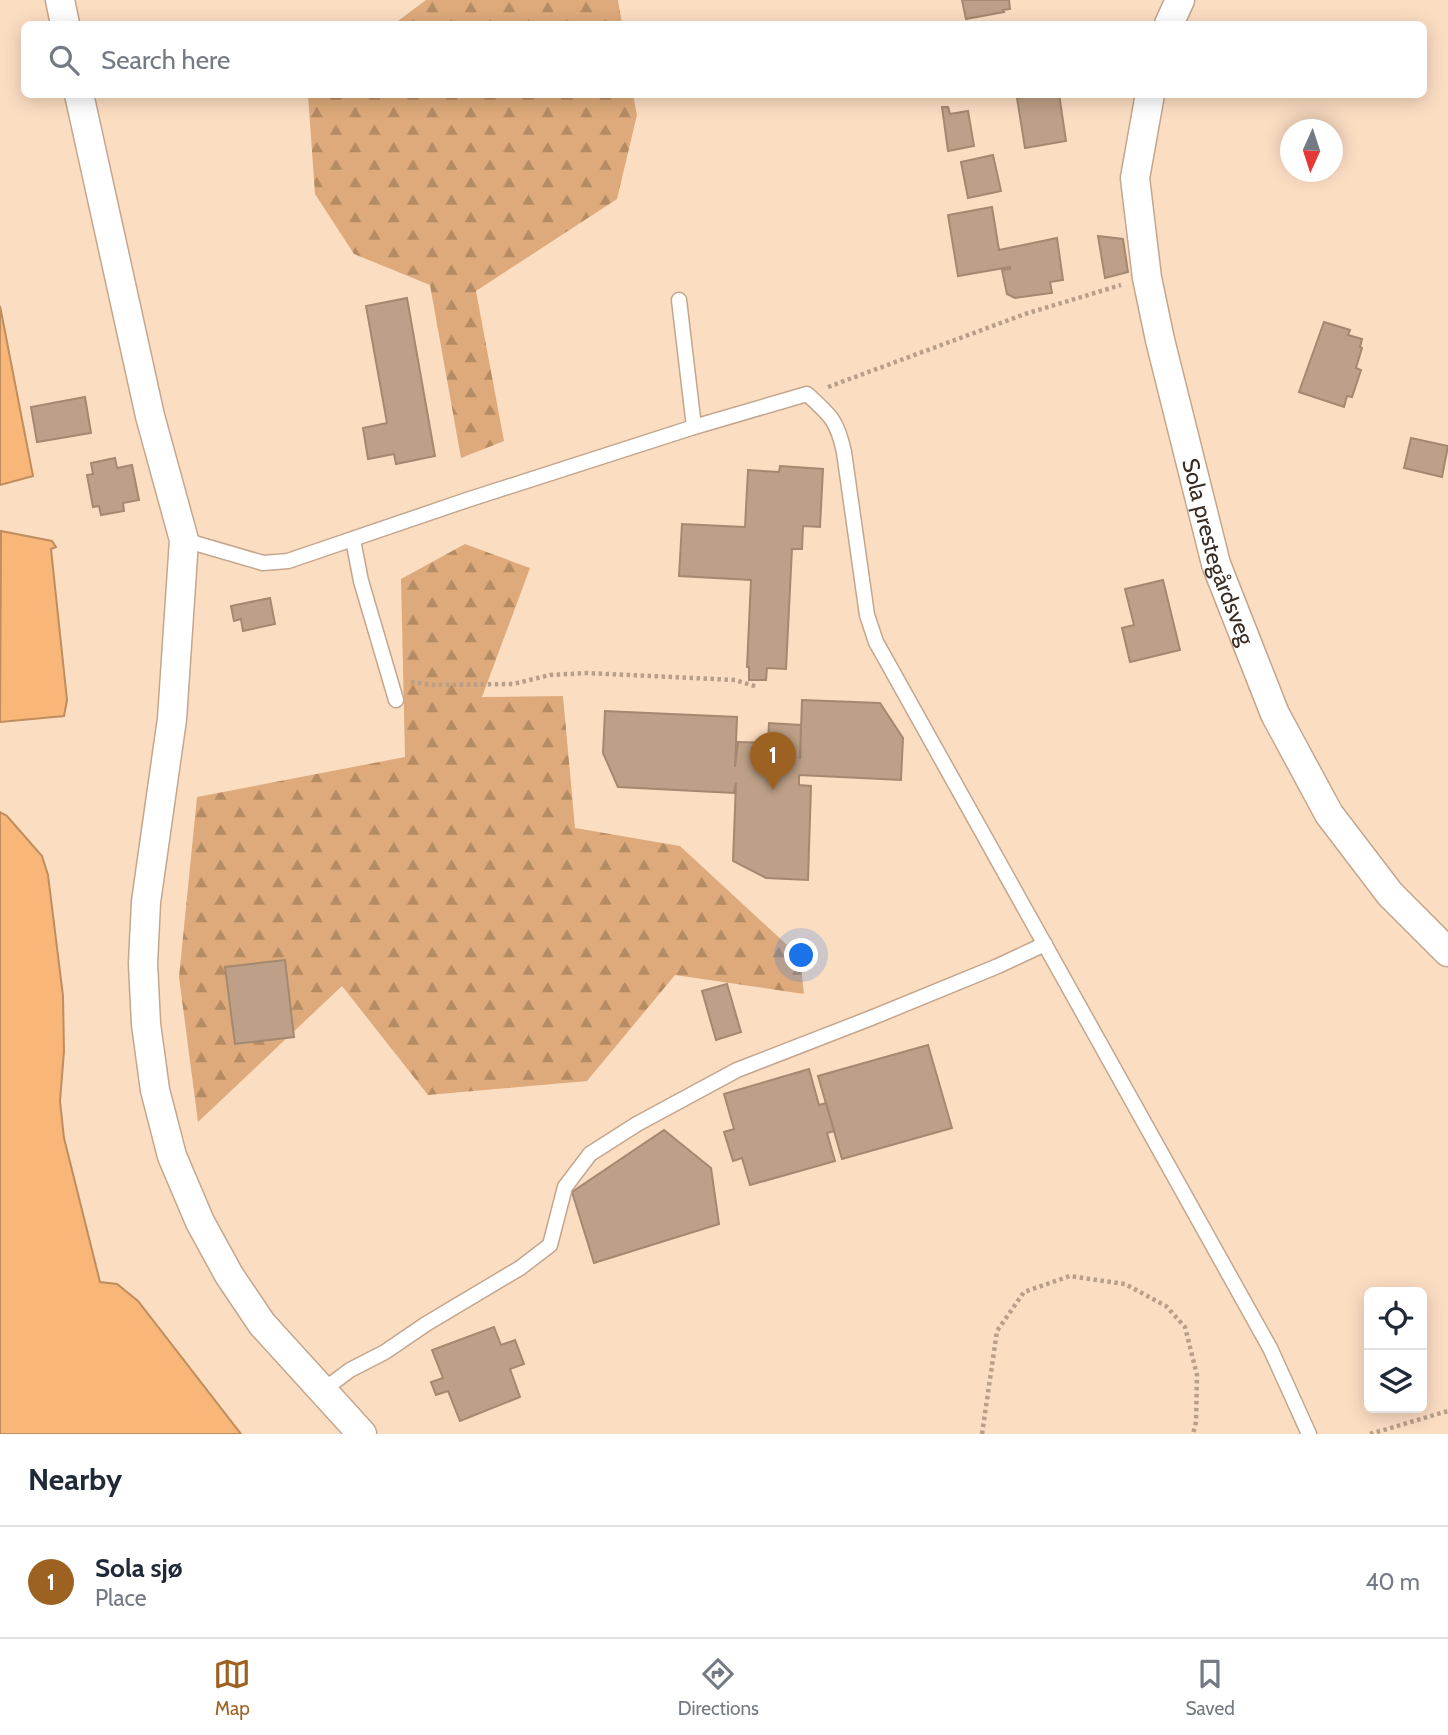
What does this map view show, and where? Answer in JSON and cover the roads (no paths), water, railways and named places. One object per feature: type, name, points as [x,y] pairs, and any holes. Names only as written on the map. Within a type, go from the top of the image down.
[{"type":"street","points":[[60,0],[64,21]]},
{"type":"street","points":[[1170,21],[1180,0]]},
{"type":"street","points":[[80,98],[150,416],[184,540],[172,719],[146,914],[146,1024],[155,1090],[172,1156],[200,1222],[229,1275],[262,1324],[362,1434]]},
{"type":"street","name":"Sola prestegårdsveg","points":[[1149,98],[1135,178],[1147,278],[1216,564],[1275,714],[1329,814],[1390,894],[1448,952]]},
{"type":"lane","points":[[679,300],[694,427]]},
{"type":"lane","points":[[184,540],[263,563],[288,561],[467,500],[694,427],[807,394],[832,416],[839,428],[845,452],[867,615],[876,642],[1270,1348],[1309,1434]]},
{"type":"lane","points":[[353,540],[361,581],[396,700]]},
{"type":"lane","points":[[322,1391],[351,1370],[385,1352],[426,1324],[520,1268],[550,1245],[565,1187],[590,1154],[637,1124],[737,1070],[897,1008],[1045,944]]},
{"type":"place","name":"Sola sjø","points":[[773,790]]}]
